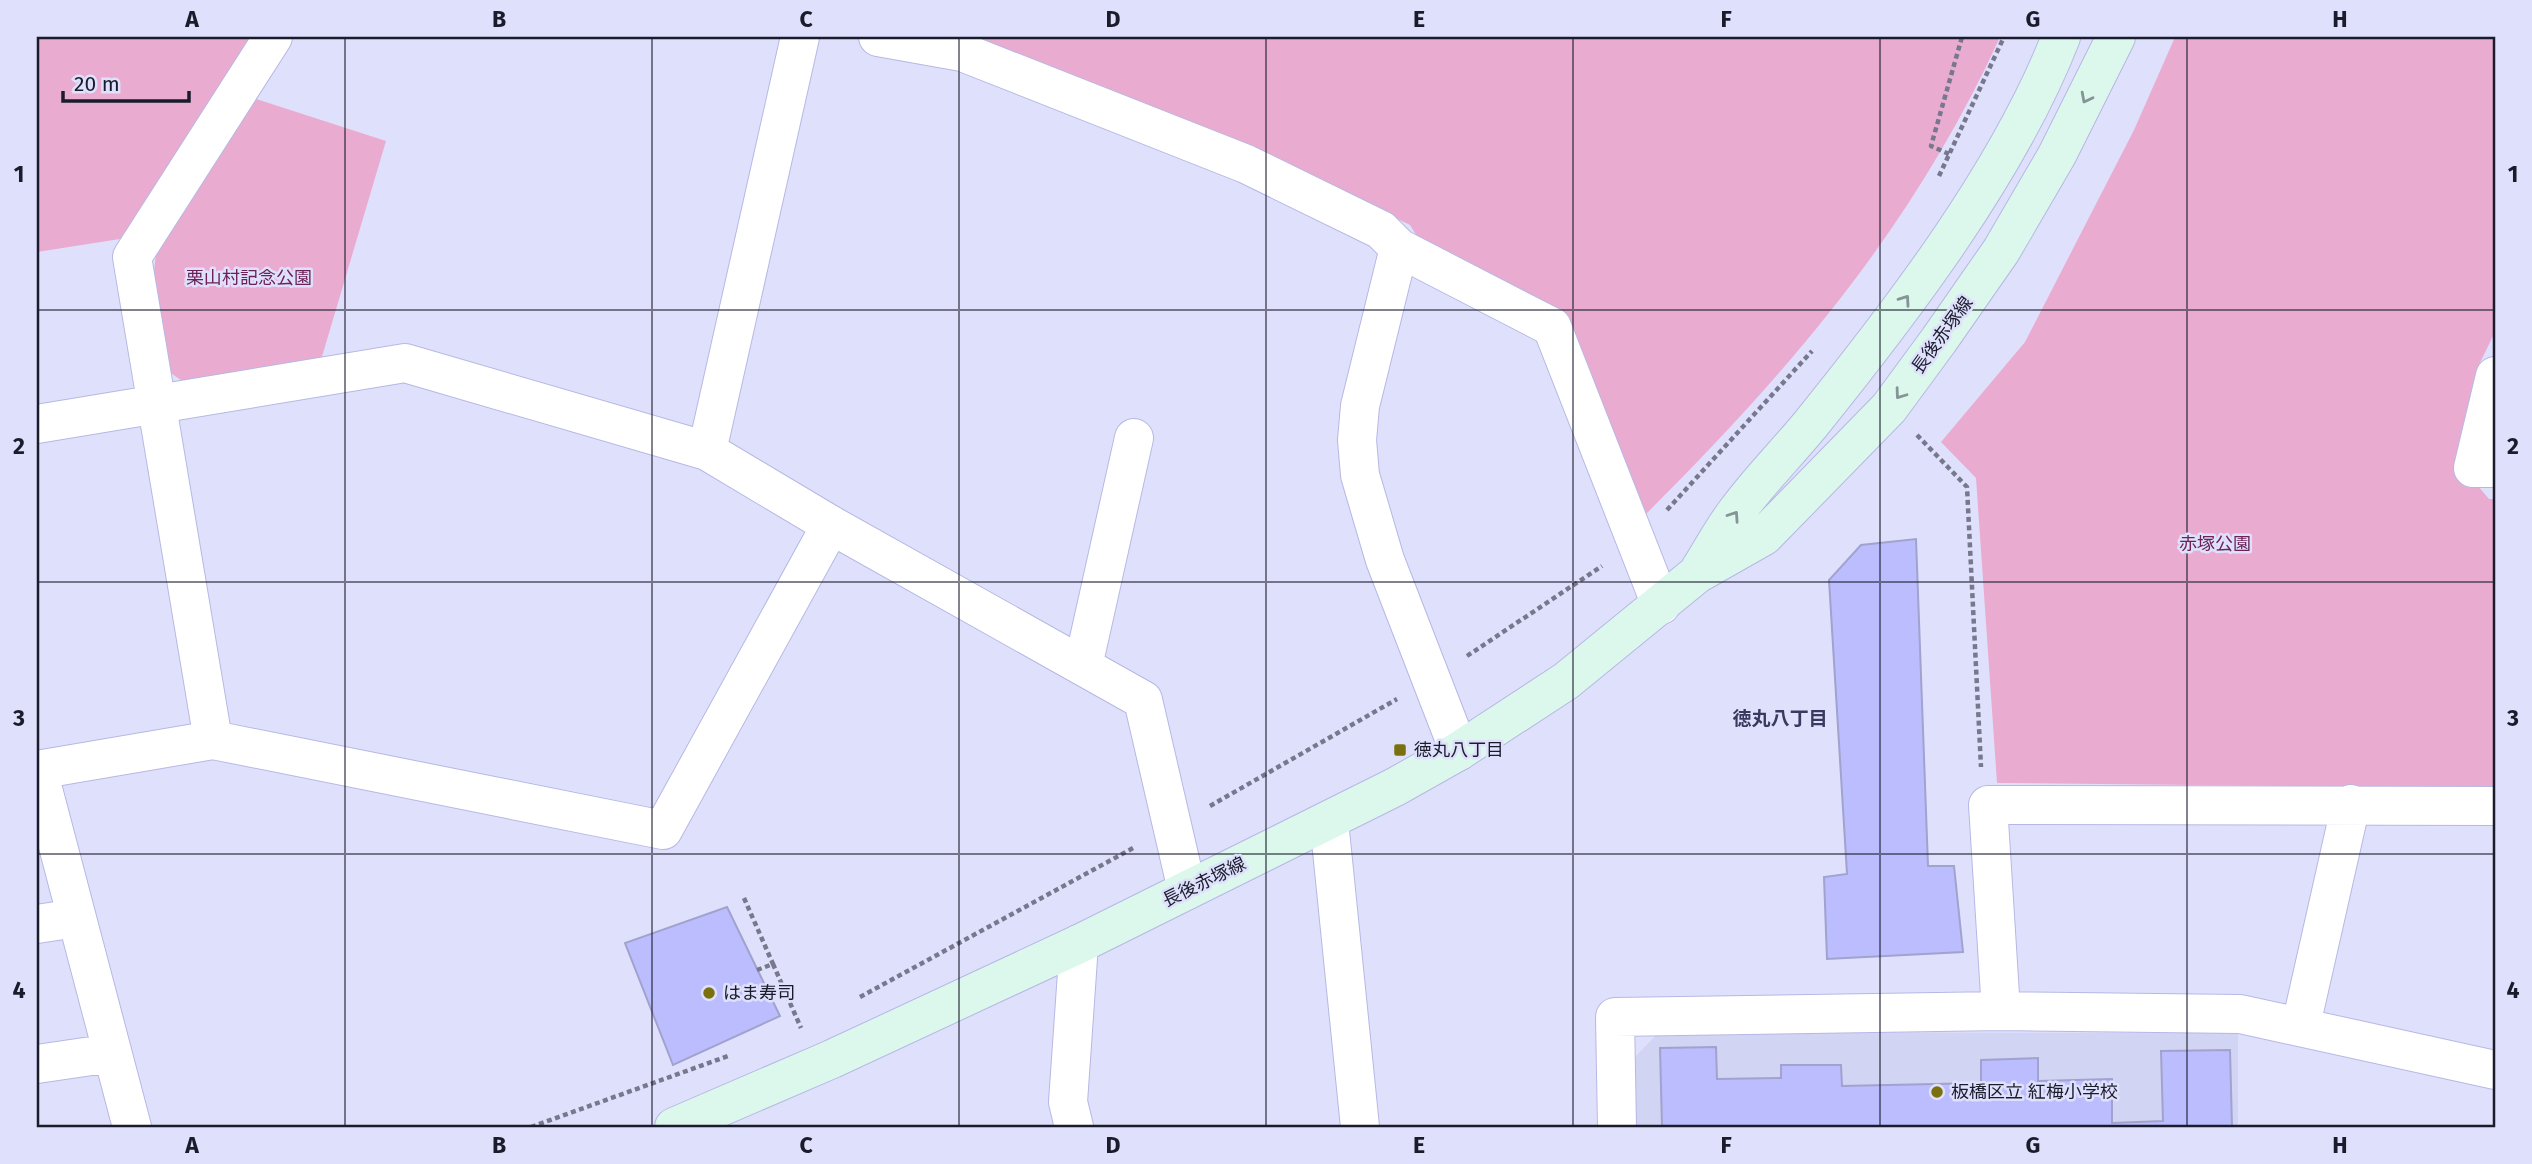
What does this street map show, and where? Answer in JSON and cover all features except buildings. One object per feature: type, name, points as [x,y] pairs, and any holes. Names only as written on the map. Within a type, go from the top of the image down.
[{"type":"main road","name":"長後赤塚線","points":[[1697,574],[1737,511],[1810,425],[1888,324],[1960,222],[2010,142],[2061,37]]},
{"type":"main road","name":"長後赤塚線","points":[[674,1127],[832,1059],[1079,944],[1329,821],[1459,751],[1566,681],[1697,574],[1765,536],[1889,408],[2001,251],[2057,155],[2116,37]]},
{"type":"street","points":[[213,740],[132,257],[273,37]]},
{"type":"street","points":[[707,451],[800,37]]},
{"type":"street","points":[[877,37],[962,52],[1246,164],[1381,230],[1399,248],[1552,327],[1661,606]]},
{"type":"street","points":[[1399,248],[1360,406],[1357,440],[1360,475],[1385,560],[1459,751]]},
{"type":"street","points":[[37,424],[405,363],[707,451],[831,525],[1143,700],[1187,890]]},
{"type":"street","points":[[2495,376],[2473,468],[2495,468]]},
{"type":"street","points":[[1083,666],[1134,439]]},
{"type":"street","points":[[132,1127],[37,770],[213,740],[663,830],[831,525]]},
{"type":"street","points":[[2301,1025],[2351,804]]},
{"type":"street","points":[[2001,1011],[1988,805],[2351,804],[2495,807]]},
{"type":"street","points":[[1329,821],[1360,1127]]},
{"type":"street","points":[[37,924],[76,918]]},
{"type":"street","points":[[1074,1127],[1068,1102],[1079,944]]},
{"type":"street","points":[[1617,1127],[1615,1017],[2001,1011],[2240,1014],[2301,1025],[2495,1070]]},
{"type":"street","points":[[37,1063],[112,1053]]},
{"type":"path","points":[[1949,154],[1931,146],[1962,37]]},
{"type":"path","points":[[1937,179],[2004,37]]},
{"type":"path","points":[[850,1003],[1172,827],[1431,680],[1636,543],[1820,343]]},
{"type":"path","points":[[1889,408],[1967,487],[1981,770]]},
{"type":"path","points":[[744,898],[802,1029]]},
{"type":"path","points":[[757,970],[773,964]]},
{"type":"path","points":[[789,1034],[814,1022]]},
{"type":"path","points":[[531,1127],[737,1052]]},
{"type":"shaded area","name":"板橋区立 紅梅小学校","points":[[1659,1032],[2238,1033],[2238,1127],[1636,1127],[1635,1057]]},
{"type":"green space","points":[[37,37],[255,37],[120,239],[37,252]]},
{"type":"green space","points":[[974,37],[2000,37],[1966,107],[1928,172],[1844,294],[1748,408],[1642,518],[1582,360],[1423,246],[1410,225],[1238,141]]},
{"type":"green space","name":"赤塚公園","points":[[2175,37],[2495,37],[2495,332],[2476,371],[2455,459],[2489,499],[2495,499],[2495,788],[1997,783],[1976,478],[1941,442],[2025,342],[2134,130]]},
{"type":"green space","name":"栗山村記念公園","points":[[253,98],[386,141],[321,360],[185,383],[168,371],[154,293],[158,247]]},
{"type":"place","name":"徳丸八丁目","points":[[1400,750]]},
{"type":"place","name":"はま寿司","points":[[709,993]]},
{"type":"place","name":"板橋区立 紅梅小学校","points":[[1937,1092]]},
{"type":"district","name":"徳丸八丁目","points":[[1780,718]]}]
